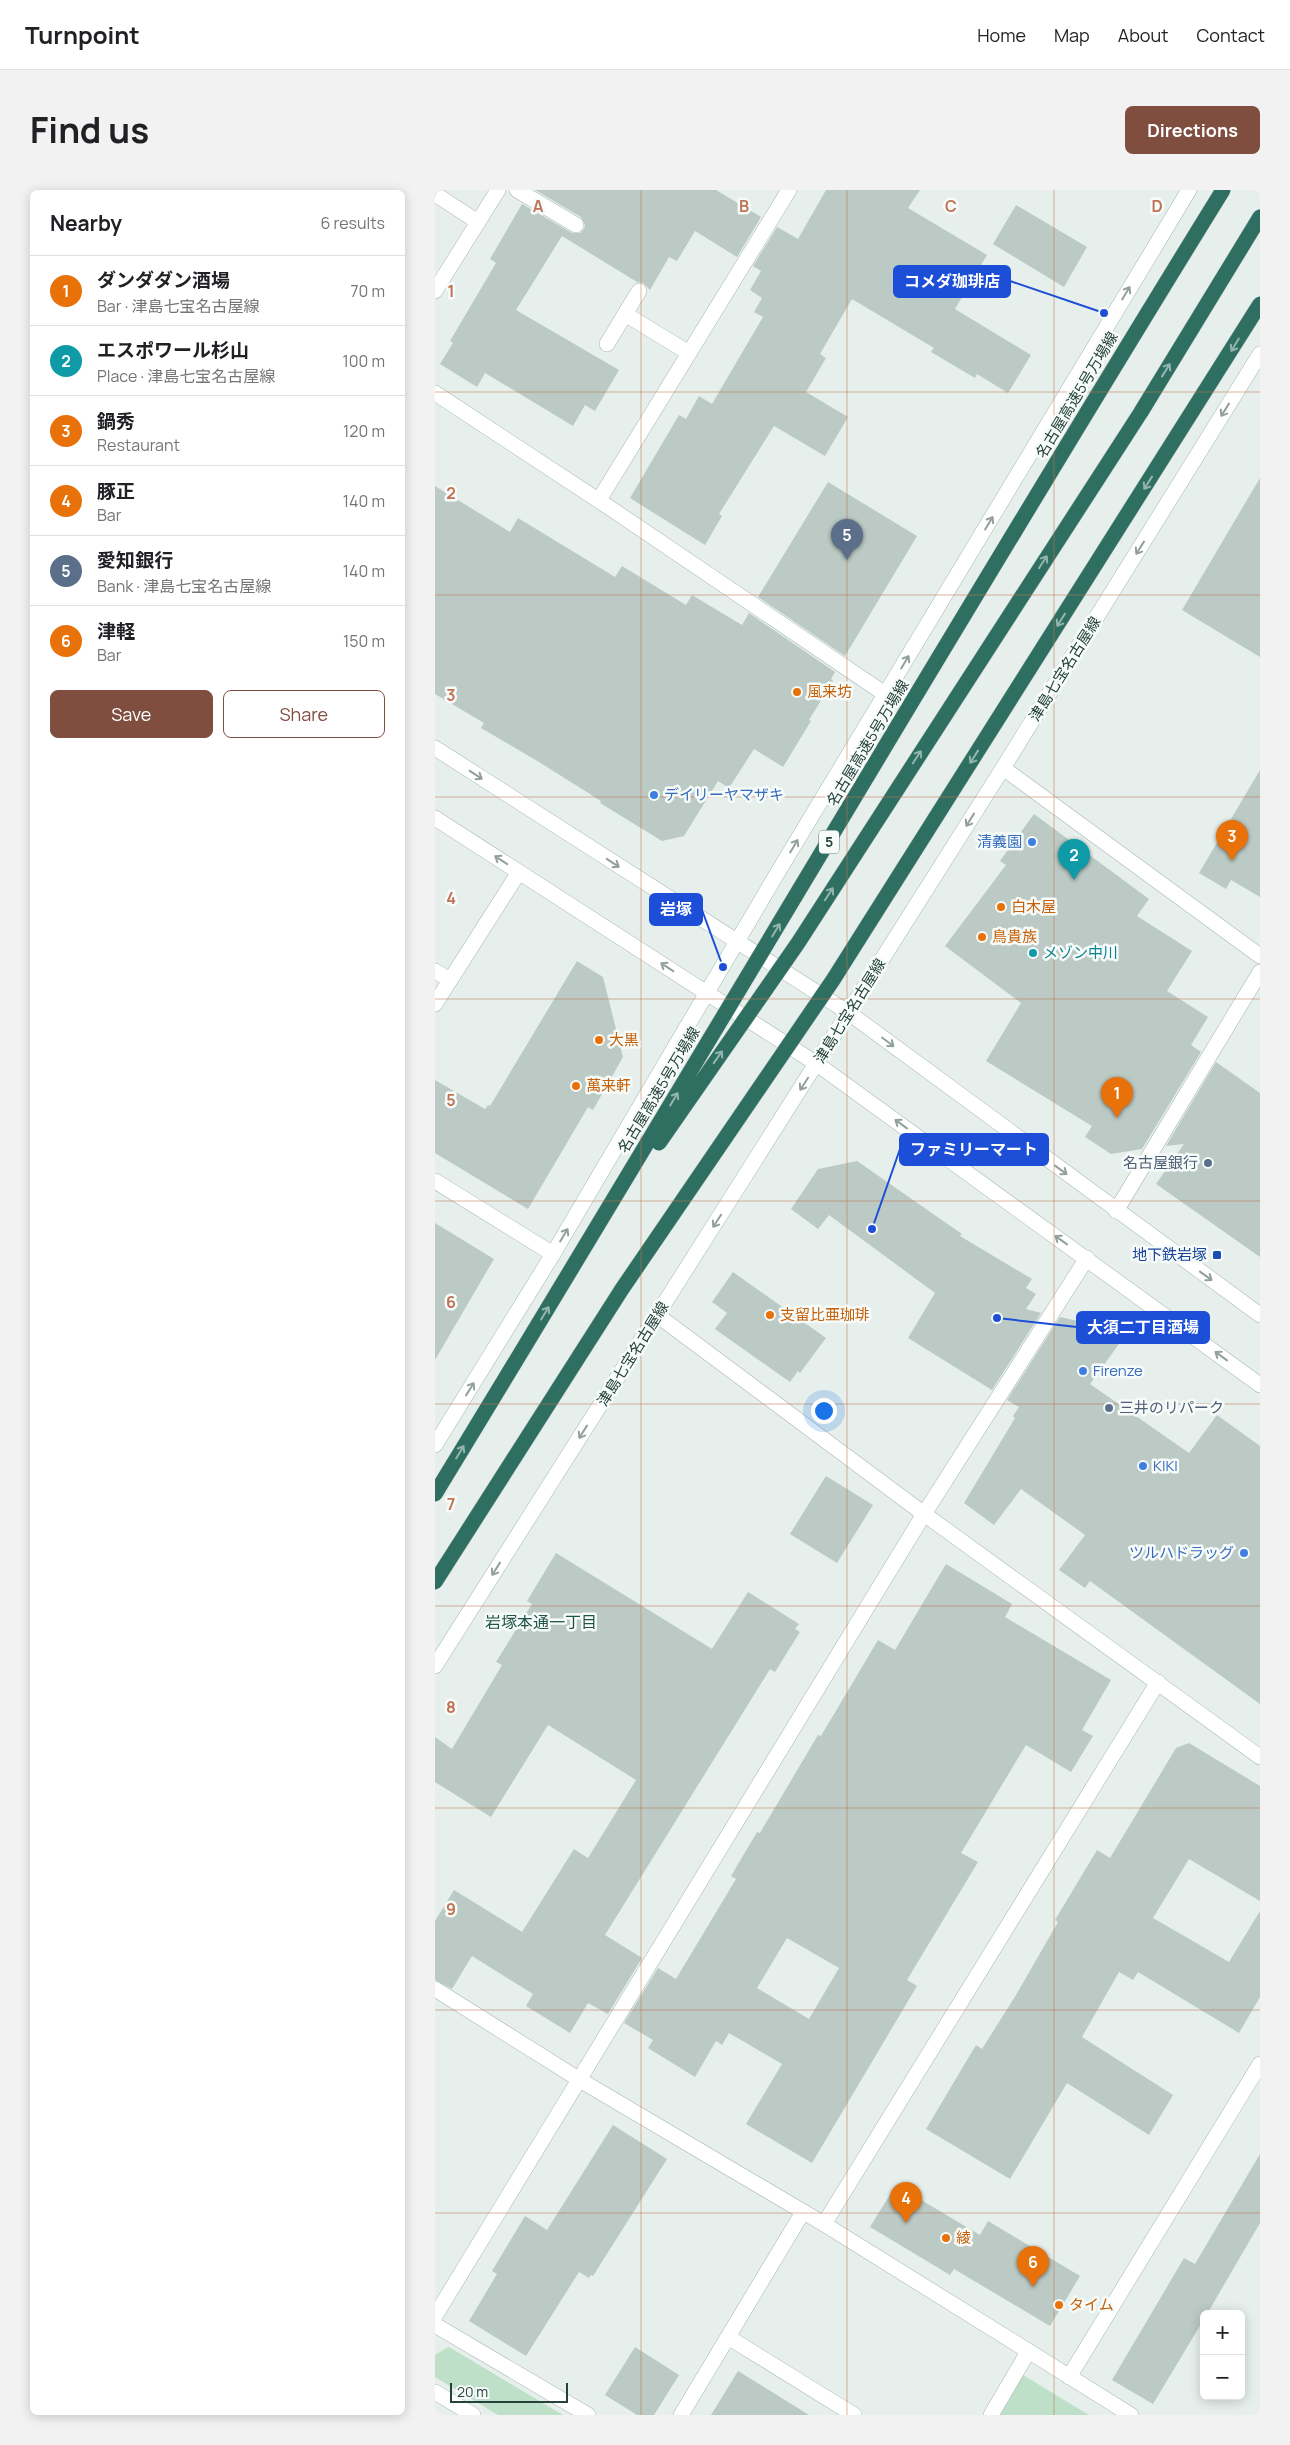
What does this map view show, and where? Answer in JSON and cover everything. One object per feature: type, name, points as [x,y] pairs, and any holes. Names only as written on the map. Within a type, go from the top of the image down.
[{"type":"highway","name":"名古屋高速5号万場線","points":[[435,1494],[581,1255],[1100,390],[1223,190]]},
{"type":"highway","points":[[581,1255],[798,943],[1141,412],[1260,217]]},
{"type":"highway","points":[[435,1582],[622,1289],[833,980],[1260,304]]},
{"type":"street","points":[[435,291],[497,190]]},
{"type":"street","points":[[517,190],[576,225]]},
{"type":"street","points":[[599,500],[789,190]]},
{"type":"street","points":[[435,1445],[553,1254],[885,694],[1189,190]]},
{"type":"street","points":[[435,194],[478,222]]},
{"type":"street","points":[[607,344],[639,290]]},
{"type":"street","points":[[625,314],[689,353]]},
{"type":"street","name":"津島七宝名古屋線","points":[[435,1666],[817,1064],[1260,354]]},
{"type":"street","points":[[435,393],[599,500],[885,694]]},
{"type":"street","points":[[435,748],[849,1013],[1260,1315]]},
{"type":"street","points":[[1003,768],[1260,956]]},
{"type":"street","points":[[435,818],[817,1064],[1260,1385]]},
{"type":"street","points":[[435,1004],[519,872]]},
{"type":"street","points":[[435,971],[450,980]]},
{"type":"street","points":[[1116,1211],[1260,972]]},
{"type":"street","points":[[435,1181],[553,1254]]},
{"type":"street","points":[[435,2316],[924,1514],[1087,1258]]},
{"type":"street","points":[[657,1315],[924,1514],[1260,1757]]},
{"type":"street","points":[[823,2224],[1158,1682]]},
{"type":"street","points":[[435,1989],[580,2080],[823,2224],[1131,2415]]},
{"type":"street","points":[[1069,2378],[1260,2064]]},
{"type":"street","points":[[681,2415],[803,2212]]},
{"type":"street","points":[[435,2325],[588,2415]]},
{"type":"street","points":[[728,2337],[854,2415]]},
{"type":"street","points":[[991,2415],[1028,2352]]},
{"type":"street","points":[[435,2392],[473,2415]]},
{"type":"green space","points":[[448,2347],[563,2415],[498,2415],[435,2377],[435,2355]]},
{"type":"green space","points":[[1023,2375],[1089,2415],[999,2415]]},
{"type":"building","points":[[535,190],[716,190],[761,217],[737,257],[695,231],[677,261],[669,257],[650,290],[643,283],[637,282],[562,236],[516,310],[619,370],[595,411],[585,405],[573,426],[485,373],[477,387],[440,364],[453,343],[450,341],[496,263],[490,259],[522,204],[572,233],[580,233],[584,229],[585,225],[581,217]]},
{"type":"building","points":[[826,190],[920,190],[908,208],[987,255],[955,309],[1031,355],[1008,393],[977,374],[975,378],[931,352],[934,348],[852,299],[820,354],[826,358],[806,392],[848,417],[825,456],[774,426],[719,514],[722,516],[705,545],[630,498],[679,415],[686,419],[699,396],[712,404],[763,317],[754,312],[762,298],[750,290],[761,271],[753,266],[777,227],[798,239]]},
{"type":"building","points":[[1016,205],[1087,247],[1064,287],[993,244]]},
{"type":"building","points":[[1260,478],[1260,657],[1182,610]]},
{"type":"building","points":[[828,482],[917,536],[845,656],[758,597]]},
{"type":"building","points":[[435,486],[510,532],[518,518],[615,577],[622,566],[686,605],[692,595],[742,625],[749,613],[835,672],[831,679],[833,681],[783,767],[754,749],[729,788],[718,781],[684,836],[662,841],[600,803],[601,801],[539,762],[481,728],[484,723],[435,694]]},
{"type":"building","points":[[1260,770],[1260,897],[1231,880],[1226,889],[1199,873]]},
{"type":"building","points":[[1034,814],[1149,899],[1137,916],[1192,951],[1167,991],[1208,1017],[1191,1045],[1201,1052],[1142,1149],[1111,1154],[1085,1137],[1092,1126],[986,1061],[1021,1003],[945,946],[1006,865],[1000,861]]},
{"type":"building","points":[[577,961],[603,977],[623,1057],[593,1110],[588,1107],[528,1209],[435,1153],[435,1080],[485,1109],[488,1105],[490,1106]]},
{"type":"building","points":[[1216,1062],[1260,1093],[1260,1257],[1156,1184],[1184,1144],[1166,1146]]},
{"type":"building","points":[[857,1161],[962,1234],[960,1236],[1032,1279],[1026,1288],[1036,1294],[1026,1309],[1041,1313],[992,1390],[908,1338],[935,1293],[829,1215],[818,1229],[791,1209],[818,1169]]},
{"type":"building","points":[[435,1223],[494,1259],[435,1360]]},
{"type":"building","points":[[733,1272],[826,1338],[800,1373],[798,1371],[790,1382],[715,1329],[727,1313],[712,1302]]},
{"type":"building","points":[[1060,1317],[1091,1324],[1119,1344],[1090,1384],[1189,1453],[1217,1415],[1260,1446],[1260,1704],[1090,1581],[1085,1588],[1059,1570],[1085,1535],[1021,1489],[994,1525],[964,1503],[1015,1418],[1013,1416],[1019,1407],[1007,1400]]},
{"type":"building","points":[[826,1476],[873,1505],[837,1563],[790,1534]]},
{"type":"building","points":[[556,1553],[712,1649],[748,1592],[799,1624],[795,1629],[800,1632],[775,1672],[770,1669],[605,1935],[642,1958],[608,2014],[588,2003],[570,2033],[526,2006],[533,1994],[472,1956],[452,1989],[435,1980],[435,1921],[454,1890],[522,1932],[574,1849],[588,1858],[636,1780],[548,1725],[491,1817],[435,1782],[435,1737],[452,1749],[502,1665],[496,1662],[532,1604],[527,1601]]},
{"type":"building","points":[[946,1564],[1012,1604],[1005,1617],[1111,1680],[1082,1730],[1093,1736],[1071,1772],[1026,1745],[961,1853],[978,1862],[907,1980],[917,1986],[812,2163],[746,2124],[782,2064],[729,2033],[722,2045],[716,2041],[695,2077],[648,2048],[653,2040],[624,2023],[658,1968],[676,1979],[736,1879],[731,1876],[757,1832],[760,1833],[818,1735],[821,1736],[878,1640],[895,1650]],"holes":[[[787,1938],[839,1968],[809,2019],[757,1988]]]},
{"type":"building","points":[[1189,1743],[1260,1786],[1260,1901],[1189,1859],[1153,1918],[1229,1962],[1260,1911],[1260,1997],[1239,2033],[1138,1972],[1133,1980],[1119,1972],[1082,2037],[1173,2095],[1149,2135],[1067,2083],[1010,2179],[926,2129],[976,2045],[982,2049],[1016,1995],[1058,1922],[1055,1920],[1097,1850],[1110,1858],[1176,1748]]},
{"type":"building","points":[[613,2125],[667,2159],[593,2276],[591,2275],[589,2278],[579,2272],[526,2356],[469,2321],[497,2274],[492,2271],[525,2216],[547,2230]]},
{"type":"building","points":[[1260,2154],[1260,2223],[1209,2310],[1200,2310],[1200,2326],[1153,2404],[1112,2380],[1184,2258],[1195,2264]]},
{"type":"building","points":[[896,2185],[980,2235],[988,2221],[1080,2276],[1050,2326],[954,2269],[950,2275],[870,2227]]},
{"type":"building","points":[[635,2347],[679,2375],[654,2415],[637,2415],[605,2395]]},
{"type":"building","points":[[738,2371],[809,2415],[711,2415]]},
{"type":"place","name":"コメダ珈琲店","points":[[1104,313]]},
{"type":"place","name":"愛知銀行","points":[[847,560]]},
{"type":"place","name":"風来坊","points":[[797,692]]},
{"type":"place","name":"デイリーヤマザキ","points":[[654,795]]},
{"type":"place","name":"清義園","points":[[1032,842]]},
{"type":"place","name":"鍋秀","points":[[1232,861]]},
{"type":"place","name":"エスポワール杉山","points":[[1074,880]]},
{"type":"place","name":"白木屋","points":[[1001,907]]},
{"type":"place","name":"鳥貴族","points":[[982,937]]},
{"type":"place","name":"メゾン中川","points":[[1033,953]]},
{"type":"place","name":"岩塚","points":[[723,967]]},
{"type":"place","name":"大黒","points":[[599,1040]]},
{"type":"place","name":"萬来軒","points":[[576,1086]]},
{"type":"place","name":"ダンダダン酒場","points":[[1117,1118]]},
{"type":"place","name":"名古屋銀行","points":[[1208,1163]]},
{"type":"place","name":"ファミリーマート","points":[[872,1229]]},
{"type":"place","name":"地下鉄岩塚","points":[[1217,1255]]},
{"type":"place","name":"支留比亜珈琲","points":[[770,1315]]},
{"type":"place","name":"大須二丁目酒場","points":[[997,1318]]},
{"type":"place","name":"Firenze","points":[[1083,1371]]},
{"type":"place","name":"三井のリパーク","points":[[1109,1408]]},
{"type":"place","name":"KIKI","points":[[1143,1466]]},
{"type":"place","name":"ツルハドラッグ","points":[[1244,1553]]},
{"type":"place","name":"豚正","points":[[906,2223]]},
{"type":"place","name":"綾","points":[[946,2238]]},
{"type":"place","name":"津軽","points":[[1033,2287]]},
{"type":"place","name":"タイム","points":[[1059,2305]]},
{"type":"district","name":"岩塚本通一丁目","points":[[541,1622]]}]
